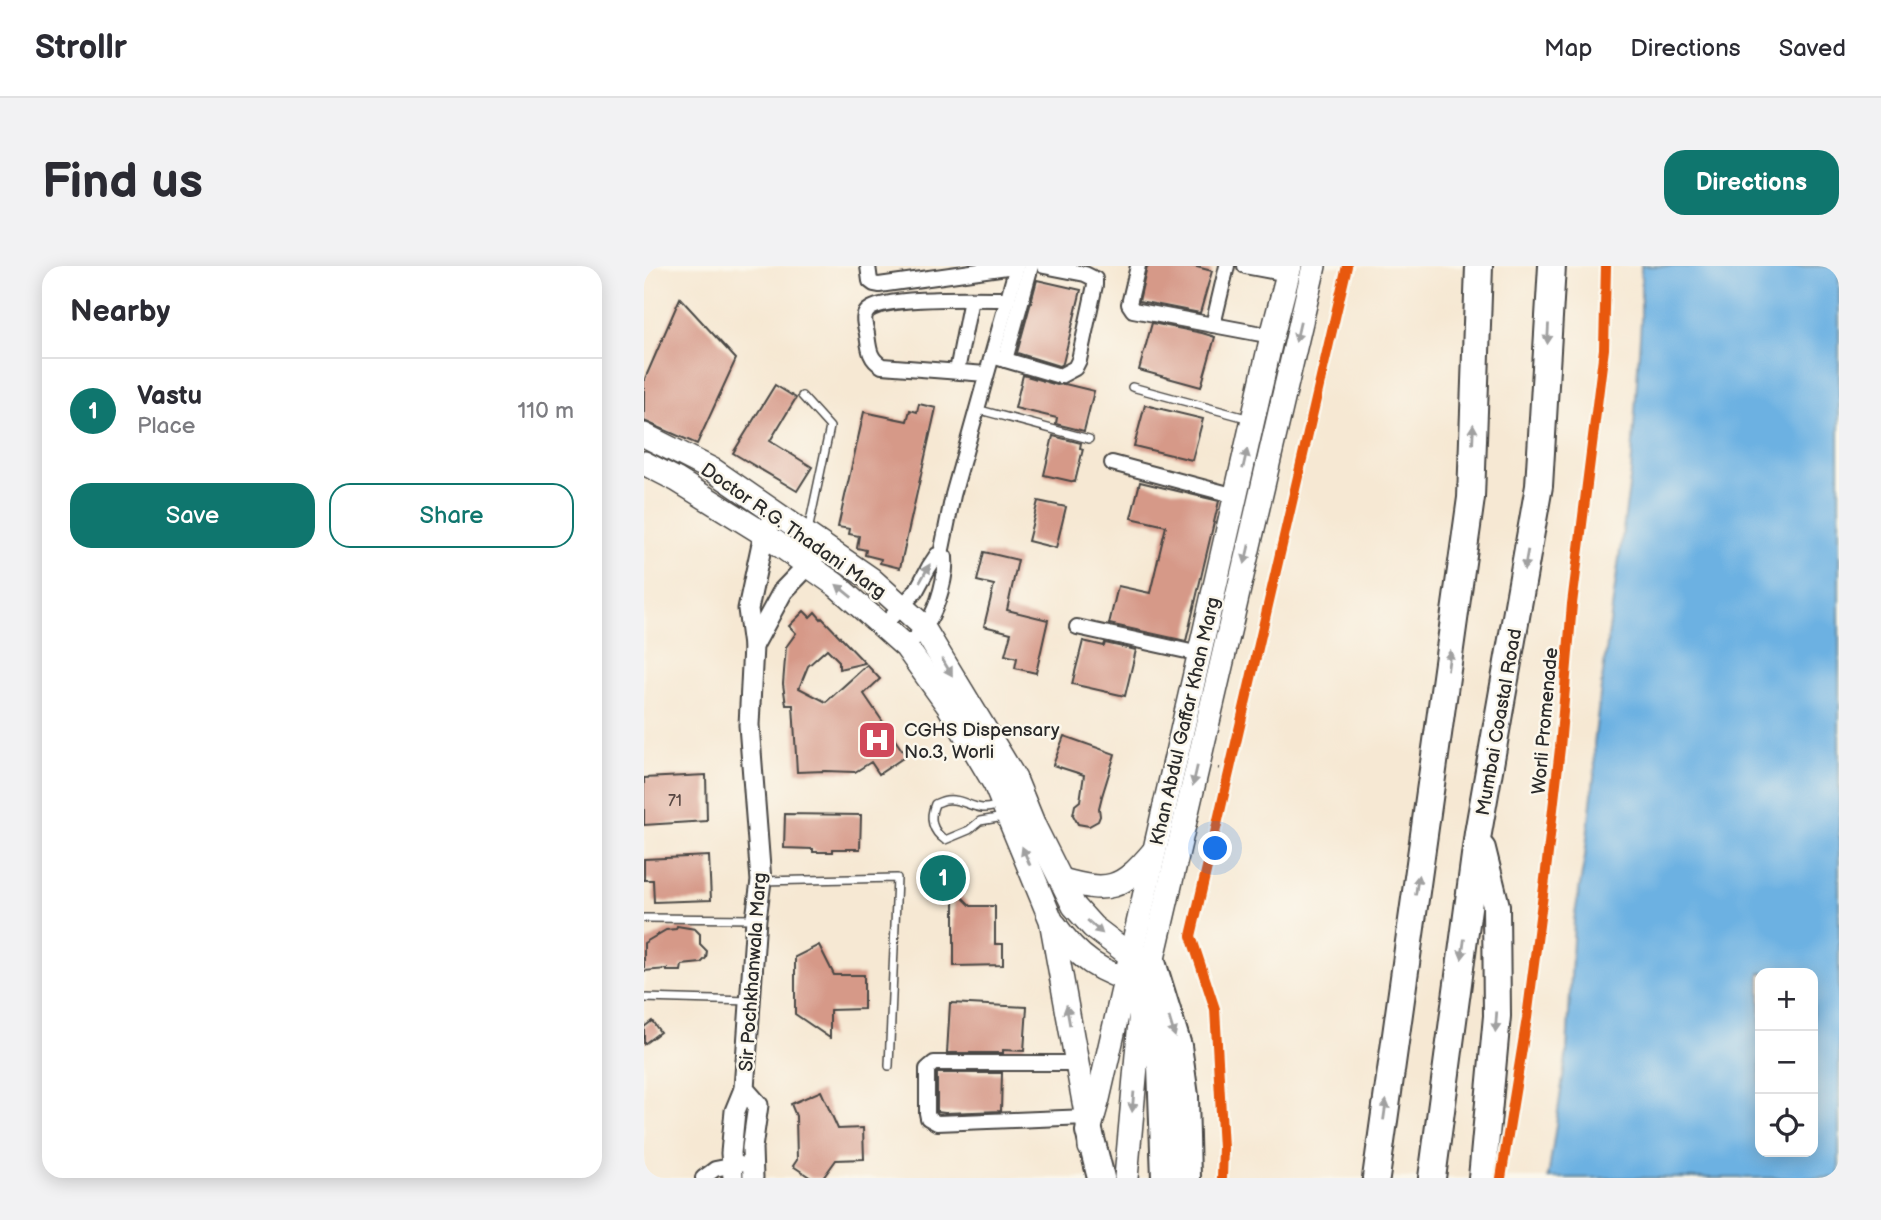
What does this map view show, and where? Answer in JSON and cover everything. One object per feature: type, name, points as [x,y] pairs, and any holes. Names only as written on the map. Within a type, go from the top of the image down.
[{"type":"highway","points":[[1376,1178],[1471,498],[1479,266]]},
{"type":"highway","name":"Mumbai Coastal Road","points":[[1432,1178],[1478,833],[1539,486],[1552,266]]},
{"type":"highway","points":[[1478,833],[1496,906],[1497,1016],[1482,1178]]},
{"type":"highway","points":[[1139,978],[1161,1066],[1165,1170]]},
{"type":"highway","points":[[1139,978],[1178,1045],[1185,1096],[1187,1178]]},
{"type":"highway","points":[[1088,1124],[1101,1178]]},
{"type":"main road","name":"Khan Abdul Gaffar Khan Marg","points":[[1090,1178],[1088,1124],[1139,978],[1314,266]]},
{"type":"main road","name":"Khan Abdul Gaffar Khan Marg","points":[[1126,1178],[1139,978],[1155,850],[1289,270]]},
{"type":"main road","name":"Doctor R.G. Thadani Marg","points":[[644,435],[713,470],[777,514],[871,579],[923,627],[977,734],[1051,920]]},
{"type":"main road","name":"Doctor R.G. Thadani Marg","points":[[644,463],[677,480],[764,534],[852,598],[906,647],[949,707],[977,734],[1015,779],[1035,828],[1074,906],[1139,978]]},
{"type":"main road","points":[[1062,880],[1097,888],[1111,887],[1137,871],[1155,850]]},
{"type":"main road","points":[[1051,920],[1069,946],[1087,961],[1139,978]]},
{"type":"main road","points":[[1051,920],[1088,1124]]},
{"type":"street","points":[[868,266],[870,281],[879,285],[981,268],[1016,266],[998,358]]},
{"type":"street","points":[[941,554],[953,495],[986,374],[998,358],[1031,266]]},
{"type":"street","points":[[998,358],[1060,376],[1075,369],[1095,279],[1085,274],[1044,266]]},
{"type":"street","points":[[1138,266],[1129,304],[1133,310],[1272,336]]},
{"type":"street","points":[[1213,325],[1227,266]]},
{"type":"street","points":[[1245,266],[1289,270]]},
{"type":"street","points":[[957,371],[971,299]]},
{"type":"street","points":[[986,374],[878,364],[873,360],[864,318],[870,308],[902,300],[1008,299]]},
{"type":"street","points":[[1112,463],[1236,496]]},
{"type":"street","name":"Sir Pochkhanwala Marg","points":[[744,1089],[761,881],[749,725],[753,646],[748,609],[764,534],[777,514]]},
{"type":"street","name":"Sir Pochkhanwala Marg","points":[[753,646],[783,591],[808,565],[814,540]]},
{"type":"street","points":[[883,626],[916,591],[937,555],[941,554]]},
{"type":"street","points":[[906,647],[929,622],[944,580],[945,557],[941,554]]},
{"type":"street","points":[[1076,627],[1200,654]]},
{"type":"street","points":[[1077,1063],[934,1063],[927,1069],[927,1113],[928,1118],[937,1123],[1088,1124]]},
{"type":"street","points":[[703,1178],[715,1169],[732,1171],[752,1170],[758,1105],[744,1089],[735,1111],[732,1171]]},
{"type":"lane","points":[[1132,387],[1254,420]]},
{"type":"lane","points":[[802,396],[830,428],[814,540]]},
{"type":"lane","points":[[976,410],[1089,439]]},
{"type":"lane","points":[[946,800],[955,800],[975,808],[995,806],[1006,809],[945,840],[937,834],[931,812],[935,804],[946,800]]},
{"type":"lane","points":[[761,881],[897,878],[889,1066]]},
{"type":"lane","points":[[644,918],[756,919]]},
{"type":"lane","points":[[644,998],[751,1001]]},
{"type":"path","points":[[1227,784],[1233,757]]},
{"type":"water","points":[[1641,266],[1839,266],[1839,1178],[1548,1178],[1567,1051],[1574,920],[1585,856],[1595,768],[1594,744],[1631,472],[1641,321]]},
{"type":"building","points":[[1147,266],[1193,266],[1212,271],[1200,313],[1139,301]]},
{"type":"building","points":[[1037,280],[1081,290],[1063,363],[1059,366],[1017,353]]},
{"type":"building","points":[[680,298],[736,359],[697,444],[644,421],[644,381]]},
{"type":"building","points":[[1152,323],[1215,337],[1201,387],[1139,370]]},
{"type":"building","points":[[1023,375],[1057,385],[1065,384],[1094,391],[1084,431],[1056,424],[1057,418],[1015,408]]},
{"type":"building","points":[[775,385],[796,398],[770,441],[812,467],[797,491],[733,453]]},
{"type":"building","points":[[919,404],[936,408],[900,568],[880,563],[881,559],[865,555],[866,550],[857,548],[859,536],[849,534],[850,529],[838,527],[864,412],[907,421],[910,410],[917,412]]},
{"type":"building","points":[[1145,405],[1203,419],[1192,460],[1134,446]]},
{"type":"building","points":[[1053,436],[1081,443],[1080,448],[1083,449],[1075,482],[1044,475]]},
{"type":"building","points":[[1140,482],[1219,501],[1186,641],[1109,624],[1118,586],[1150,593],[1166,526],[1131,518]]},
{"type":"building","points":[[1038,501],[1066,507],[1056,548],[1028,541]]},
{"type":"building","points":[[984,552],[1018,560],[1007,610],[1048,620],[1036,673],[1015,668],[1017,658],[1005,655],[1011,633],[984,626],[994,585],[977,581]]},
{"type":"building","points":[[804,611],[810,617],[815,612],[865,663],[839,669],[839,661],[827,649],[808,666],[799,688],[826,702],[867,665],[880,679],[864,694],[906,756],[879,774],[871,762],[855,772],[797,772],[793,705],[786,705],[783,684],[786,647],[796,633],[789,626]]},
{"type":"building","points":[[1083,641],[1136,650],[1125,696],[1072,684]]},
{"type":"building","points":[[1064,736],[1115,754],[1099,808],[1100,816],[1098,821],[1089,826],[1078,824],[1073,815],[1075,805],[1080,801],[1084,775],[1053,765]]},
{"type":"building","points":[[706,775],[707,821],[644,825],[644,778]]},
{"type":"building","points":[[785,814],[861,815],[860,849],[813,852],[813,849],[784,848]]},
{"type":"building","points":[[709,856],[711,900],[654,902],[653,880],[644,880],[644,859]]},
{"type":"building","points":[[934,860],[965,872],[955,890],[971,906],[995,906],[995,944],[1003,944],[1003,965],[954,966],[954,892],[930,899],[922,868]]},
{"type":"building","points":[[677,926],[695,929],[700,934],[700,944],[707,951],[706,958],[701,963],[682,965],[681,971],[644,971],[644,943],[666,930],[676,929]]},
{"type":"building","points":[[819,945],[834,975],[864,975],[864,1009],[830,1010],[830,1038],[795,1014],[795,957]]},
{"type":"building","points":[[950,1003],[1027,1007],[1024,1051],[947,1053]]},
{"type":"building","points":[[652,1021],[660,1032],[644,1044],[644,1027]]},
{"type":"building","points":[[937,1073],[1002,1073],[1001,1111],[937,1112]]},
{"type":"building","points":[[821,1091],[838,1129],[863,1128],[864,1159],[836,1160],[823,1178],[811,1178],[793,1166],[797,1160],[796,1116],[791,1104]]},
{"type":"cycle path","points":[[1222,1178],[1223,1148],[1215,1009],[1191,936],[1347,266]]},
{"type":"cycle path","name":"Worli Promenade","points":[[1501,1178],[1527,1018],[1545,879],[1560,748],[1572,604],[1604,349],[1606,266]]},
{"type":"place","name":"CGHS Dispensary No.3, Worli","points":[[877,740]]},
{"type":"place","name":"Vastu","points":[[943,878]]}]
